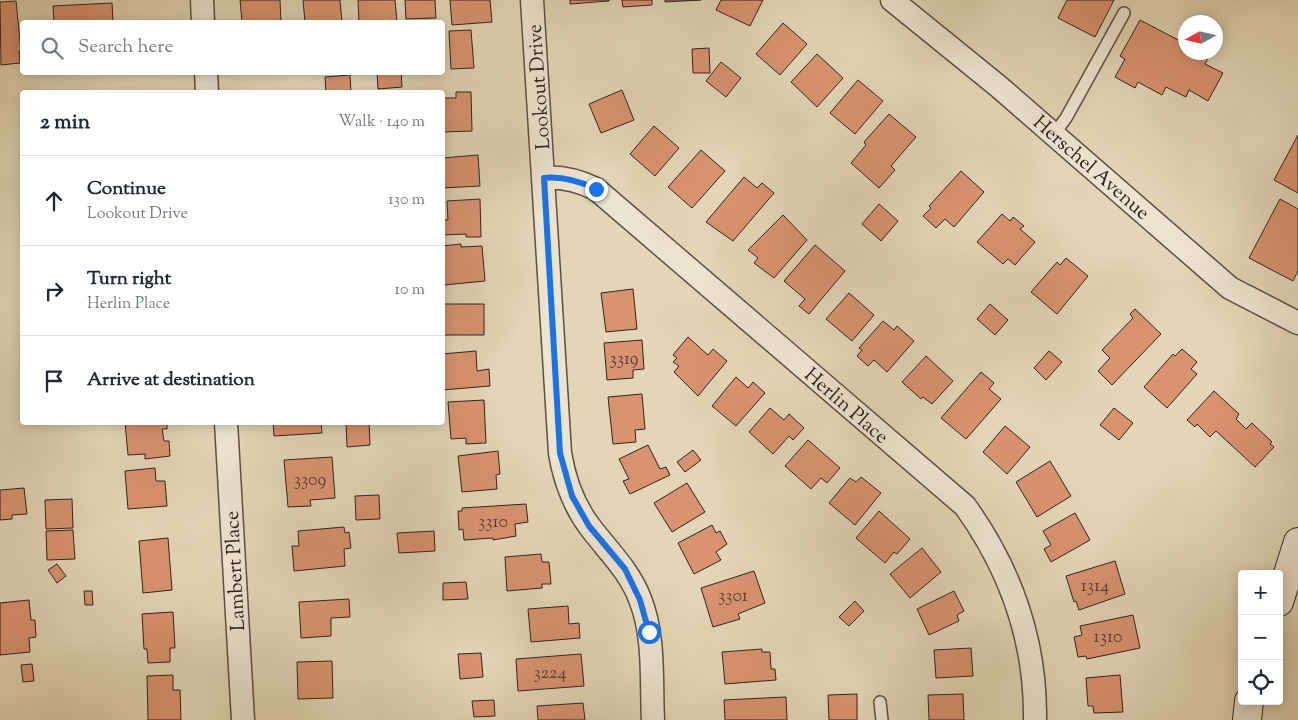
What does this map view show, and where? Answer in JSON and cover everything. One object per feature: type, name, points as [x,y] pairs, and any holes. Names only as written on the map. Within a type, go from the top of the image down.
[{"type":"main road","points":[[1287,594],[1298,542]]},
{"type":"main road","points":[[1247,720],[1249,705]]},
{"type":"street","points":[[202,0],[203,20]]},
{"type":"street","name":"Lookout Drive","points":[[532,0],[562,464],[572,496],[589,526],[625,569],[640,600],[649,632],[652,720]]},
{"type":"street","name":"Herschel Avenue","points":[[892,0],[1054,134],[1230,288],[1298,323]]},
{"type":"street","points":[[206,75],[207,90]]},
{"type":"street","name":"Herlin Place","points":[[544,178],[556,177],[580,181],[596,189],[965,506],[1003,566],[1020,610],[1029,644],[1036,690],[1035,720]]},
{"type":"street","name":"Lambert Place","points":[[226,425],[243,720]]},
{"type":"lane","points":[[1054,134],[1066,118],[1124,13]]},
{"type":"lane","points":[[880,702],[882,720]]},
{"type":"building","points":[[240,0],[280,0],[281,20],[242,20]]},
{"type":"building","points":[[303,0],[340,0],[342,20],[305,20]]},
{"type":"building","points":[[358,0],[395,0],[397,20],[359,20]]},
{"type":"building","points":[[405,0],[435,0],[436,18],[406,19]]},
{"type":"building","points":[[450,0],[490,0],[492,22],[452,25]]},
{"type":"building","points":[[570,0],[609,0],[609,1],[570,4]]},
{"type":"building","points":[[622,0],[652,0],[652,5],[623,7]]},
{"type":"building","points":[[665,0],[701,0],[665,2]]},
{"type":"building","points":[[721,0],[763,0],[750,26],[716,10]]},
{"type":"building","points":[[1067,0],[1114,0],[1095,37],[1058,18]]},
{"type":"building","points":[[16,1],[20,63],[1,65],[0,2]]},
{"type":"building","points":[[112,3],[113,20],[54,20],[53,6]]},
{"type":"building","points":[[1140,20],[1178,40],[1178,60],[1207,60],[1205,64],[1223,73],[1208,101],[1189,90],[1186,97],[1166,87],[1162,95],[1138,82],[1135,88],[1115,77],[1125,59],[1120,56]]},
{"type":"building","points":[[783,23],[807,44],[780,75],[756,54]]},
{"type":"building","points":[[471,30],[474,68],[451,69],[449,31]]},
{"type":"building","points":[[709,48],[710,73],[693,73],[692,49]]},
{"type":"building","points":[[817,54],[843,78],[817,107],[791,82]]},
{"type":"building","points":[[721,62],[741,78],[726,97],[706,81]]},
{"type":"building","points":[[350,75],[351,90],[326,90],[325,77]]},
{"type":"building","points":[[377,75],[401,75],[402,87],[378,89]]},
{"type":"building","points":[[858,80],[883,101],[855,134],[830,113]]},
{"type":"building","points":[[622,90],[634,120],[601,133],[589,104]]},
{"type":"building","points":[[456,92],[471,92],[472,131],[445,132],[445,98],[456,98]]},
{"type":"building","points":[[889,114],[916,137],[891,166],[895,170],[879,188],[851,163],[866,145],[864,142]]},
{"type":"building","points":[[654,126],[679,148],[655,176],[630,154]]},
{"type":"building","points":[[1298,135],[1298,193],[1274,180]]},
{"type":"building","points":[[701,150],[725,171],[692,208],[668,187]]},
{"type":"building","points":[[478,155],[480,186],[445,188],[445,158]]},
{"type":"building","points":[[961,171],[984,192],[954,227],[945,219],[936,228],[923,216],[931,208],[929,206]]},
{"type":"building","points":[[744,177],[757,188],[762,183],[774,193],[733,241],[706,222]]},
{"type":"building","points":[[480,199],[481,237],[466,237],[466,234],[445,235],[445,220],[448,220],[447,201]]},
{"type":"building","points":[[1280,199],[1298,209],[1298,271],[1293,281],[1249,258]]},
{"type":"building","points":[[879,204],[898,221],[881,241],[862,224]]},
{"type":"building","points":[[1002,214],[1010,221],[1013,217],[1024,226],[1020,229],[1035,242],[1015,265],[1008,259],[1003,264],[977,242]]},
{"type":"building","points":[[783,215],[807,240],[774,278],[754,263],[758,258],[748,250]]},
{"type":"building","points":[[461,244],[461,247],[482,246],[485,281],[445,285],[445,246]]},
{"type":"building","points":[[815,245],[845,271],[809,314],[799,306],[805,299],[784,281]]},
{"type":"building","points":[[1066,258],[1088,276],[1057,314],[1031,292],[1057,262],[1060,265]]},
{"type":"building","points":[[633,289],[637,329],[606,332],[601,293]]},
{"type":"building","points":[[849,293],[874,315],[852,341],[826,319]]},
{"type":"building","points":[[445,304],[484,304],[484,335],[445,335]]},
{"type":"building","points":[[990,304],[1008,320],[995,335],[977,319]]},
{"type":"building","points":[[1135,309],[1161,334],[1112,385],[1098,371],[1110,358],[1102,350],[1133,318],[1130,314]]},
{"type":"building","points":[[883,321],[894,330],[897,326],[914,341],[887,372],[874,360],[868,366],[857,356],[862,350],[859,348]]},
{"type":"building","points":[[688,337],[708,355],[713,349],[727,361],[698,396],[674,372],[679,366],[673,362],[677,358],[673,355]]},
{"type":"building","points":[[642,340],[644,369],[633,370],[633,378],[607,380],[604,343]]},
{"type":"building","points":[[1182,349],[1197,362],[1191,369],[1197,374],[1167,408],[1144,387],[1173,354],[1175,356]]},
{"type":"building","points":[[476,351],[477,371],[489,369],[490,386],[445,390],[445,354]]},
{"type":"building","points":[[1049,351],[1062,362],[1046,380],[1034,368]]},
{"type":"building","points":[[926,356],[953,381],[932,404],[923,397],[921,399],[902,382]]},
{"type":"building","points":[[981,372],[994,383],[989,389],[1001,399],[966,439],[941,418]]},
{"type":"building","points":[[736,377],[748,388],[753,382],[765,393],[736,426],[712,406]]},
{"type":"building","points":[[1214,391],[1239,414],[1236,419],[1246,429],[1252,423],[1272,442],[1270,444],[1274,447],[1255,467],[1216,431],[1210,437],[1197,424],[1195,427],[1187,420]]},
{"type":"building","points":[[642,394],[645,429],[635,430],[636,442],[613,444],[608,397]]},
{"type":"building","points":[[484,400],[486,443],[466,444],[466,438],[451,439],[448,402]]},
{"type":"building","points":[[770,408],[784,420],[789,414],[804,428],[793,440],[789,436],[773,454],[749,432]]},
{"type":"building","points":[[1114,408],[1133,423],[1119,440],[1100,425]]},
{"type":"building","points":[[125,425],[167,425],[167,429],[162,429],[164,441],[169,441],[170,456],[145,459],[145,454],[128,455]]},
{"type":"building","points":[[273,425],[321,425],[322,433],[274,436]]},
{"type":"building","points":[[346,425],[369,425],[370,445],[347,447]]},
{"type":"building","points":[[1005,426],[1030,447],[1007,474],[983,452]]},
{"type":"building","points":[[808,440],[840,468],[827,483],[821,478],[811,489],[785,466]]},
{"type":"building","points":[[648,445],[660,469],[666,467],[670,475],[630,494],[623,481],[629,479],[619,459]]},
{"type":"building","points":[[693,450],[701,460],[685,472],[677,462]]},
{"type":"building","points":[[498,451],[500,474],[496,475],[497,489],[462,492],[458,456]]},
{"type":"building","points":[[332,457],[335,498],[310,500],[311,506],[288,507],[284,460]]},
{"type":"building","points":[[1050,461],[1071,496],[1037,517],[1016,482]]},
{"type":"building","points":[[155,468],[156,481],[165,481],[167,506],[128,509],[125,471]]},
{"type":"building","points":[[861,477],[881,493],[855,525],[829,503],[850,478],[856,482]]},
{"type":"building","points":[[687,483],[705,512],[672,532],[654,503]]},
{"type":"building","points":[[24,488],[27,514],[12,515],[12,519],[0,520],[0,490]]},
{"type":"building","points":[[379,495],[380,519],[356,520],[355,496]]},
{"type":"building","points":[[72,499],[73,528],[46,529],[45,500]]},
{"type":"building","points":[[526,504],[528,522],[515,524],[516,536],[493,540],[493,538],[464,540],[463,529],[459,530],[458,511],[462,511],[462,508]]},
{"type":"building","points":[[879,511],[910,539],[897,554],[894,552],[885,563],[856,538]]},
{"type":"building","points":[[1075,513],[1090,540],[1051,562],[1044,549],[1051,545],[1043,531]]},
{"type":"building","points":[[712,525],[716,533],[720,531],[727,544],[716,552],[721,560],[694,574],[678,543]]},
{"type":"building","points":[[344,527],[345,533],[349,532],[351,548],[344,549],[345,566],[294,571],[292,546],[299,546],[298,531]]},
{"type":"building","points":[[73,530],[75,559],[47,560],[46,531]]},
{"type":"building","points":[[434,531],[435,551],[399,553],[397,533]]},
{"type":"building","points":[[168,538],[172,590],[143,593],[139,541]]},
{"type":"building","points":[[922,548],[941,572],[910,598],[890,574]]},
{"type":"building","points":[[541,554],[542,562],[549,562],[551,584],[542,584],[542,588],[507,591],[505,557]]},
{"type":"building","points":[[1115,561],[1125,594],[1079,610],[1076,601],[1074,602],[1066,576]]},
{"type":"building","points":[[57,564],[66,576],[57,583],[48,570]]},
{"type":"building","points":[[754,571],[765,603],[738,614],[740,619],[713,627],[701,588]]},
{"type":"building","points":[[466,582],[468,599],[443,600],[443,583]]},
{"type":"building","points":[[84,591],[92,591],[93,605],[85,605]]},
{"type":"building","points":[[954,591],[964,611],[957,615],[959,621],[929,635],[917,609]]},
{"type":"building","points":[[349,599],[350,617],[331,618],[331,636],[301,638],[299,602]]},
{"type":"building","points":[[29,600],[31,620],[35,620],[36,637],[29,638],[30,652],[0,655],[0,603]]},
{"type":"building","points":[[855,601],[864,611],[849,626],[839,617]]},
{"type":"building","points":[[568,606],[569,624],[579,623],[580,638],[531,642],[528,609]]},
{"type":"building","points":[[173,612],[175,648],[170,648],[170,662],[148,663],[147,649],[144,649],[142,614]]},
{"type":"building","points":[[1133,615],[1140,648],[1087,659],[1086,656],[1078,657],[1074,637],[1082,635],[1080,626]]},
{"type":"building","points":[[971,648],[973,676],[936,678],[934,650]]},
{"type":"building","points":[[762,649],[762,652],[770,652],[771,669],[775,669],[776,680],[725,684],[722,652]]},
{"type":"building","points":[[481,653],[483,677],[460,679],[458,654]]},
{"type":"building","points":[[581,654],[584,686],[518,691],[516,659]]},
{"type":"building","points":[[332,661],[333,698],[298,699],[297,662]]},
{"type":"building","points":[[32,664],[34,681],[23,682],[21,665]]},
{"type":"building","points":[[173,675],[173,690],[180,690],[181,720],[148,720],[147,676]]},
{"type":"building","points":[[1120,675],[1123,712],[1094,713],[1093,706],[1088,706],[1086,678]]},
{"type":"building","points":[[857,694],[857,720],[829,720],[828,695]]},
{"type":"building","points":[[963,694],[964,720],[929,720],[928,695]]},
{"type":"building","points":[[786,697],[787,720],[725,720],[724,700]]},
{"type":"building","points":[[494,700],[495,716],[474,717],[472,701]]},
{"type":"building","points":[[583,703],[585,720],[538,720],[537,706]]},
{"type":"route","points":[[596,189],[580,181],[556,177],[544,178],[560,453],[572,496],[589,526],[625,569],[640,600],[649,632]]}]
